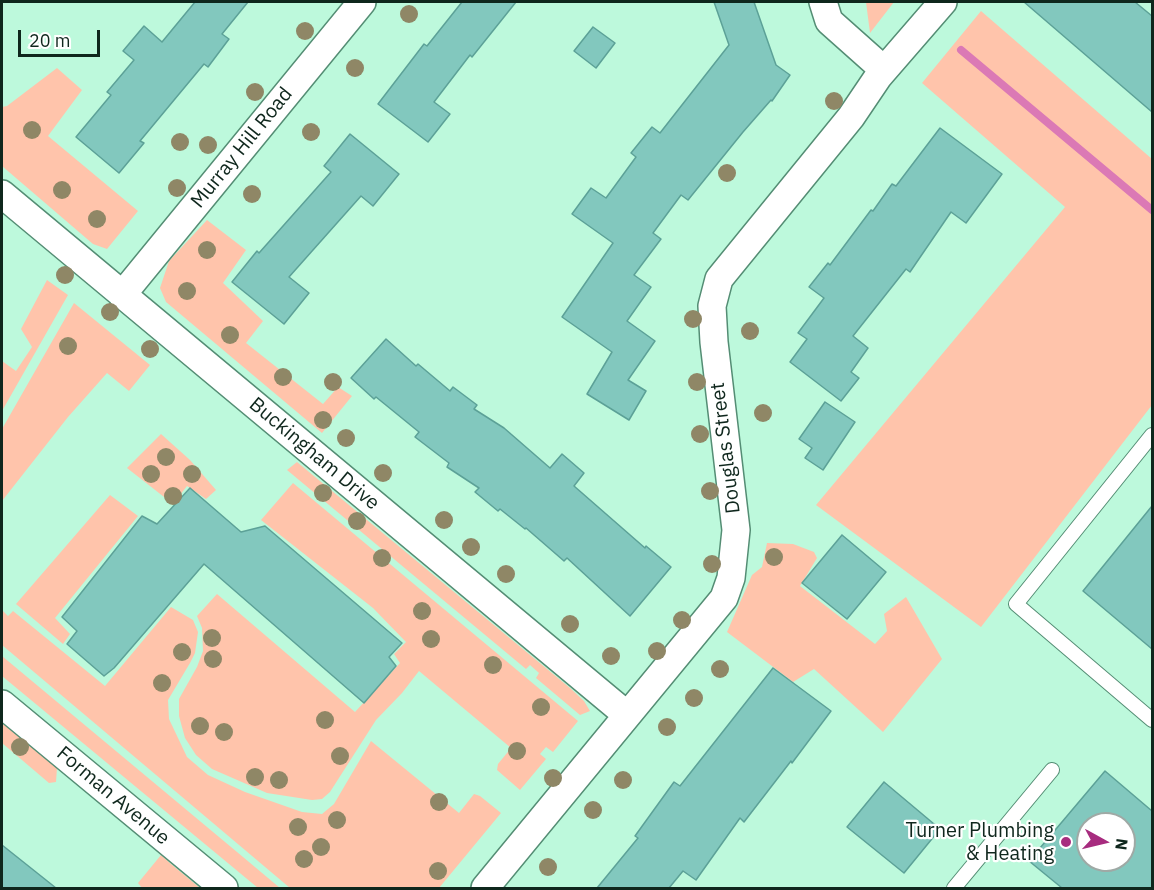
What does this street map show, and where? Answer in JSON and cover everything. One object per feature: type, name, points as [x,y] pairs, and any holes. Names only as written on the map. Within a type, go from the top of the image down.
[{"type":"street","name":"Murray Hill Road","points":[[122,295],[362,2]]},
{"type":"street","points":[[823,2],[829,21],[884,70]]},
{"type":"street","name":"Douglas Street","points":[[485,888],[724,598],[731,578],[736,530],[714,342],[712,306],[719,279],[786,200],[851,117],[884,70],[943,2]]},
{"type":"street","name":"Buckingham Drive","points":[[2,194],[627,715]]},
{"type":"street","name":"Forman Avenue","points":[[2,704],[224,888]]},
{"type":"lane","points":[[1152,435],[1016,604],[1152,720]]},
{"type":"lane","points":[[954,888],[1052,770]]},
{"type":"shaded area","points":[[866,2],[894,2],[870,33]]},
{"type":"shaded area","points":[[981,11],[1152,159],[1152,405],[981,627],[816,505],[1065,207],[922,83]]},
{"type":"shaded area","points":[[57,68],[82,90],[48,136],[138,211],[107,249],[93,244],[2,166],[2,107],[7,106]]},
{"type":"shaded area","points":[[207,220],[246,250],[223,283],[263,321],[246,343],[323,404],[338,387],[352,396],[322,433],[166,302],[160,288],[169,261]]},
{"type":"shaded area","points":[[47,280],[68,295],[2,411],[2,361],[16,371],[32,347],[21,329]]},
{"type":"shaded area","points":[[74,303],[150,365],[129,391],[107,373],[68,417],[2,501],[2,429]]},
{"type":"shaded area","points":[[161,434],[190,460],[216,490],[206,499],[187,486],[173,504],[127,468]]},
{"type":"shaded area","points":[[297,462],[570,688],[584,701],[590,711],[580,715],[536,678],[539,673],[530,665],[526,669],[287,470]]},
{"type":"shaded area","points":[[293,483],[578,721],[553,752],[546,747],[540,754],[546,759],[520,790],[497,770],[498,764],[511,748],[419,671],[376,720],[330,792],[322,799],[312,800],[267,793],[212,769],[196,755],[185,738],[179,716],[179,699],[203,651],[202,628],[197,616],[217,594],[355,712],[400,663],[394,654],[406,642],[373,608],[261,520]]},
{"type":"shaded area","points":[[110,495],[138,516],[55,618],[70,634],[63,644],[16,604]]},
{"type":"shaded area","points":[[767,543],[793,544],[814,552],[817,558],[800,586],[875,644],[887,631],[884,614],[906,597],[942,659],[883,732],[814,669],[793,682],[727,632],[752,575],[762,567]]},
{"type":"shaded area","points":[[171,607],[193,620],[198,632],[195,653],[168,700],[169,719],[187,757],[208,775],[245,792],[302,812],[322,814],[334,804],[371,741],[459,813],[474,794],[480,796],[501,813],[439,888],[290,888],[2,645],[2,610],[8,616],[13,611],[105,686]]},
{"type":"shaded area","points":[[2,656],[280,888],[258,888],[2,676]]},
{"type":"shaded area","points":[[2,723],[57,768],[56,782],[49,783],[2,743]]},
{"type":"shaded area","points":[[161,855],[200,888],[142,888],[138,883]]},
{"type":"building","points":[[195,2],[248,2],[222,34],[229,39],[208,67],[204,64],[140,141],[144,143],[119,173],[76,137],[111,95],[107,92],[134,60],[123,51],[144,26],[162,42]]},
{"type":"building","points":[[462,2],[516,2],[472,57],[470,55],[434,102],[450,114],[428,142],[378,104],[424,44],[427,46]]},
{"type":"building","points":[[714,2],[754,2],[776,65],[790,75],[772,101],[743,132],[688,200],[681,195],[653,233],[661,239],[634,275],[651,287],[627,321],[655,341],[628,380],[646,391],[629,420],[587,394],[612,352],[562,317],[613,243],[572,214],[591,188],[606,198],[636,157],[631,153],[652,127],[660,133],[729,45]]},
{"type":"building","points":[[1024,2],[1135,2],[1152,16],[1152,112]]},
{"type":"building","points":[[593,27],[615,43],[596,68],[574,51]]},
{"type":"building","points":[[940,128],[1002,174],[966,223],[951,212],[910,272],[906,269],[853,336],[868,348],[851,372],[859,378],[841,401],[790,362],[807,339],[798,333],[824,298],[809,287],[828,263],[830,265],[892,184],[896,186]]},
{"type":"building","points":[[350,134],[399,174],[373,206],[361,196],[289,277],[309,293],[284,324],[232,282],[257,251],[259,253],[331,172],[324,166]]},
{"type":"building","points":[[386,339],[416,366],[418,364],[450,391],[453,387],[477,405],[474,409],[504,428],[550,468],[562,454],[584,473],[574,486],[645,548],[646,546],[671,567],[630,616],[567,558],[564,561],[526,528],[500,509],[498,511],[475,492],[479,488],[447,467],[449,463],[415,437],[419,432],[376,397],[374,399],[351,378]]},
{"type":"building","points":[[825,402],[855,422],[823,470],[805,458],[812,448],[799,439]]},
{"type":"building","points":[[190,488],[241,532],[265,526],[402,643],[389,657],[396,666],[364,703],[204,564],[114,668],[104,676],[67,644],[77,631],[62,617],[142,516],[157,524]]},
{"type":"building","points":[[1152,506],[1152,649],[1083,591]]},
{"type":"building","points":[[842,535],[886,572],[847,619],[802,583]]},
{"type":"building","points":[[773,668],[831,711],[792,763],[791,761],[744,822],[740,818],[696,880],[683,871],[669,888],[597,888],[638,838],[635,836],[674,782],[680,786]]},
{"type":"building","name":"Turner Plumbing & Heating","points":[[1105,771],[1152,811],[1152,888],[1062,888],[1029,861]]},
{"type":"building","points":[[884,782],[940,829],[904,873],[847,827]]},
{"type":"building","points":[[2,845],[56,888],[2,888]]},
{"type":"waterway","points":[[961,50],[1152,210]]},
{"type":"place","name":"Turner Plumbing & Heating","points":[[1066,842]]}]
